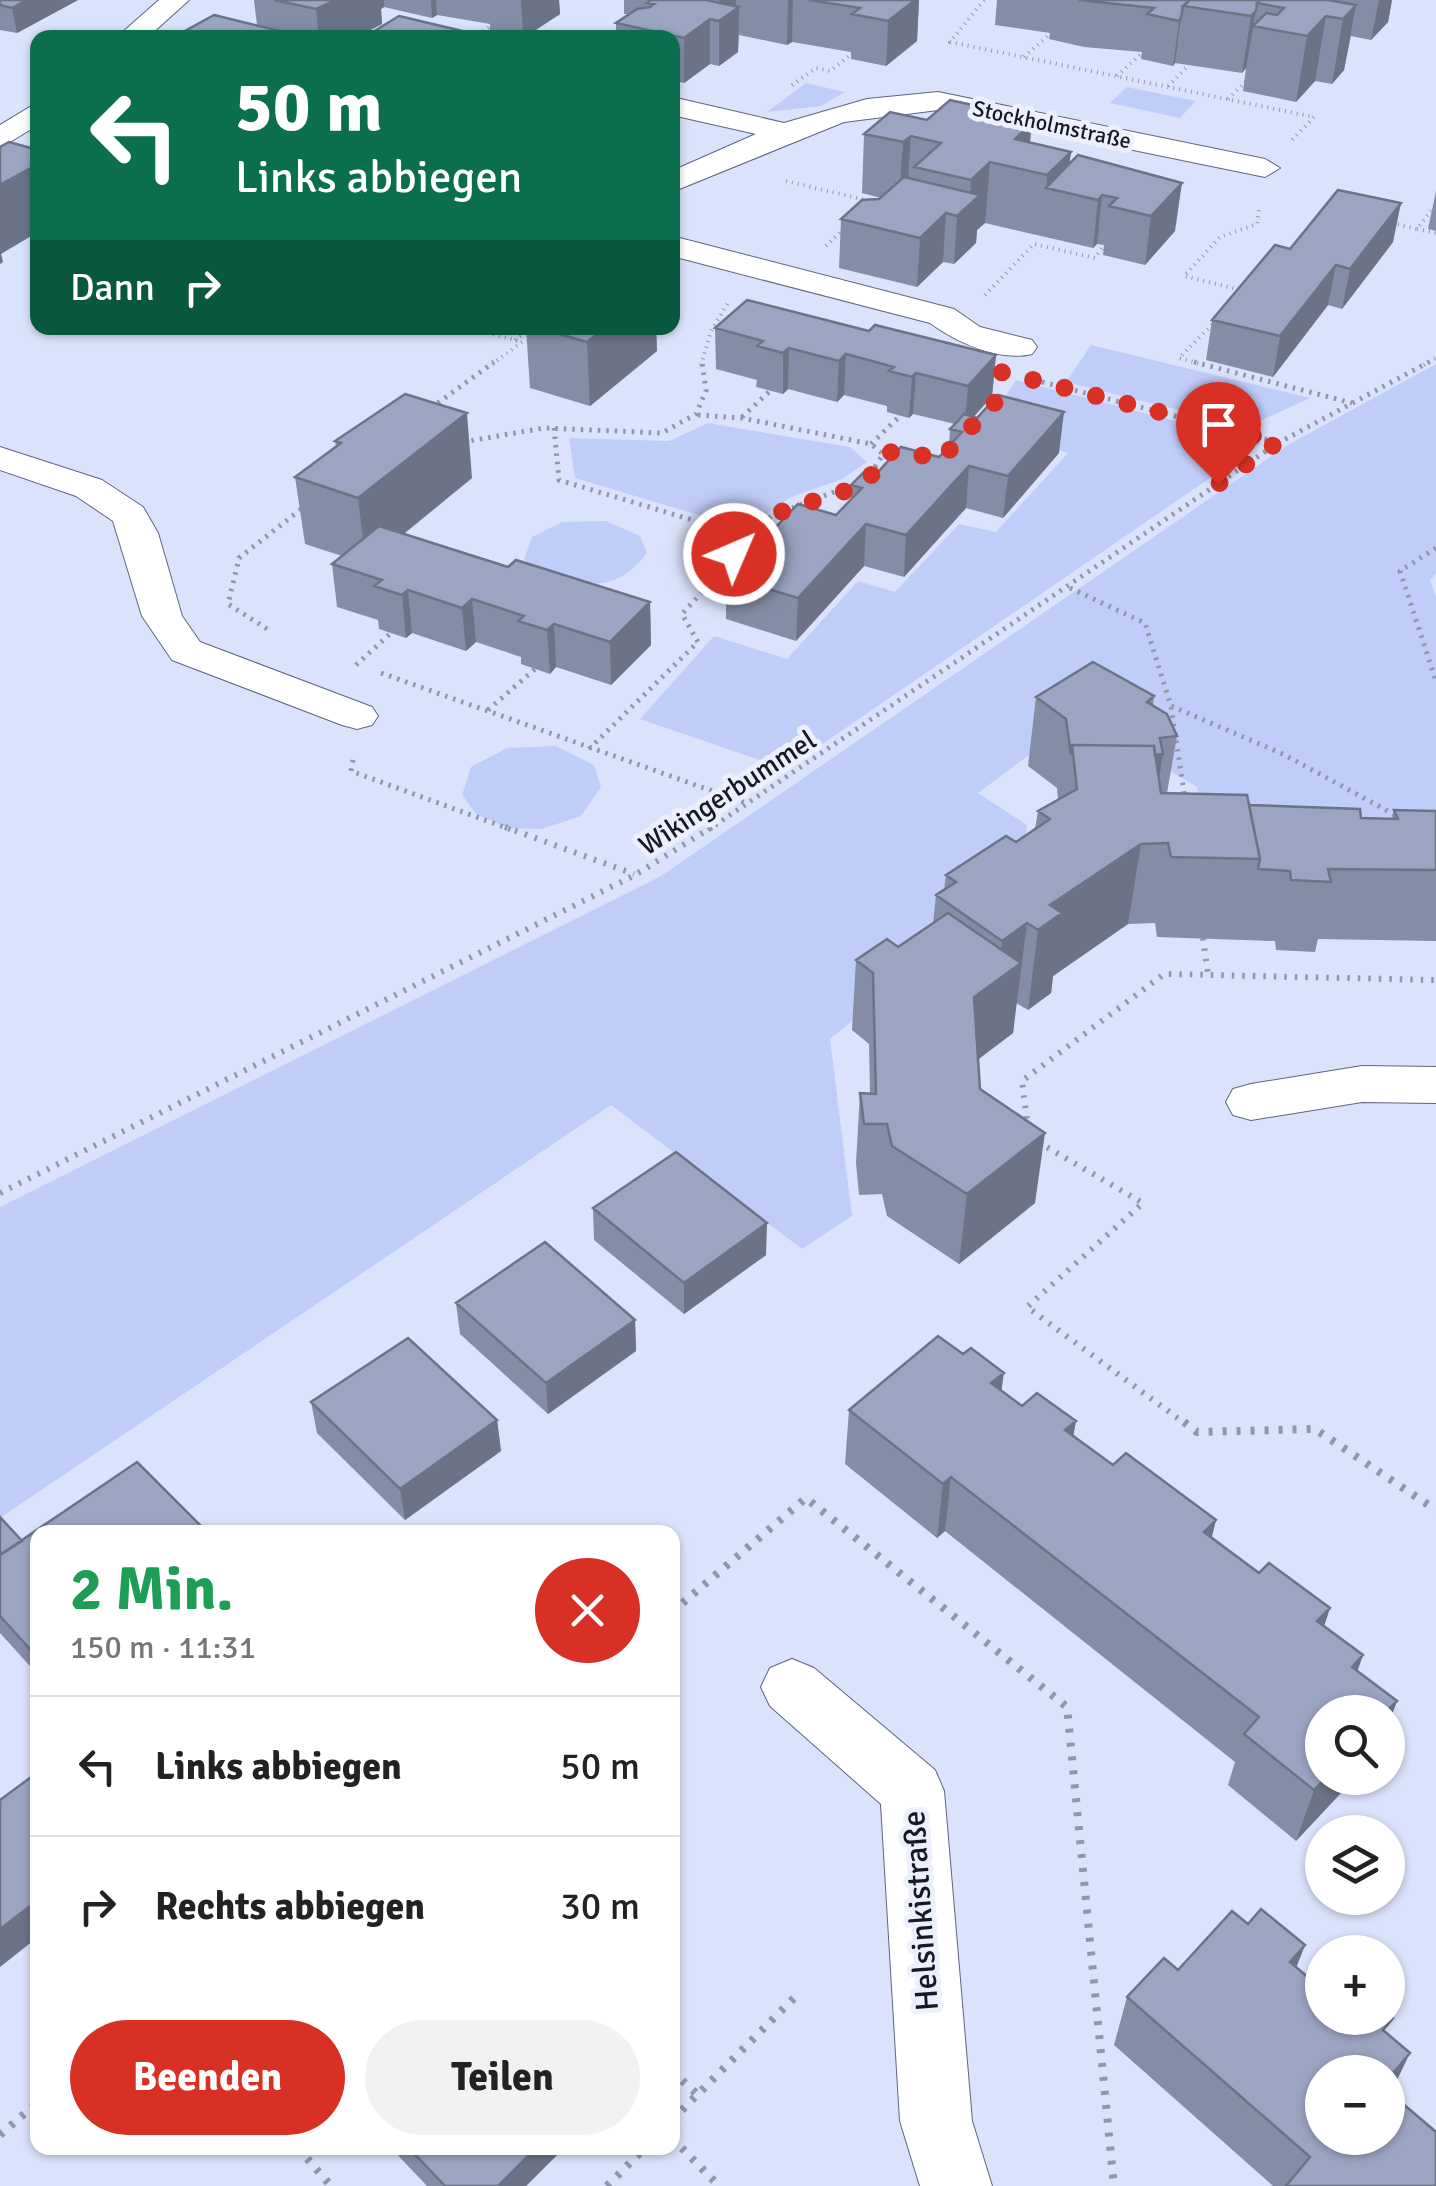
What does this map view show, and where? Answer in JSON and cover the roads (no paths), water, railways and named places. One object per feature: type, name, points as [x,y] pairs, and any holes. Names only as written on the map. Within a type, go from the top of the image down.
[{"type":"street","points":[[139,30],[175,0]]},
{"type":"street","name":"Stockholmstraße","points":[[680,179],[781,131],[893,101],[938,101],[1265,168]]},
{"type":"street","name":"Stockholmstraße","points":[[680,108],[781,131]]},
{"type":"street","points":[[0,139],[30,117]]},
{"type":"street","points":[[680,248],[942,316],[968,334],[1020,347]]},
{"type":"street","points":[[0,458],[97,493],[126,511],[143,552],[162,620],[172,640],[186,651],[357,716]]},
{"type":"street","points":[[1251,1102],[1362,1084],[1436,1085]]},
{"type":"street","name":"Helsinkistraße","points":[[792,1688],[912,1790],[936,2121],[956,2186]]}]
